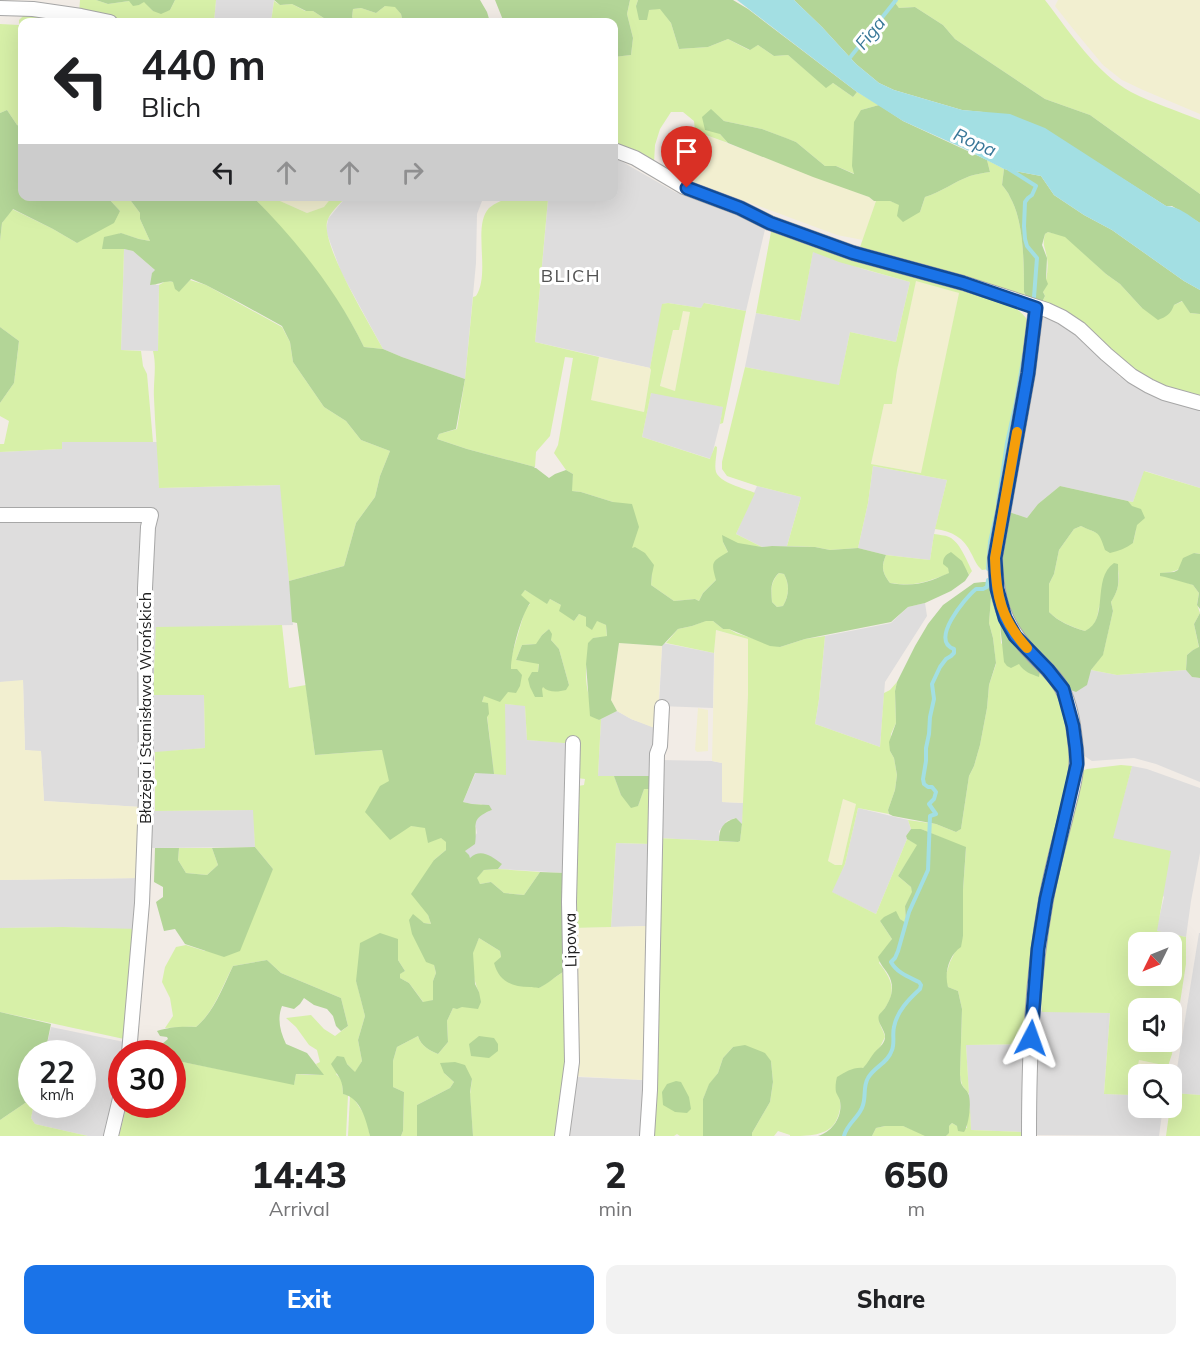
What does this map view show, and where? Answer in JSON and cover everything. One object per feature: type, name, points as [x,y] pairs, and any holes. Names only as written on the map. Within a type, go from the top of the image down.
[{"type":"street","points":[[0,8],[33,9],[91,18]]},
{"type":"street","points":[[618,152],[684,186],[740,208],[770,223],[853,253],[963,283],[1062,317],[1078,327],[1132,376],[1149,386],[1182,399],[1200,403]]},
{"type":"street","points":[[1029,1136],[1030,1056],[1038,949],[1046,899],[1077,764],[1073,726],[1063,689],[1015,636],[1000,603],[995,575],[995,558],[1028,373],[1036,308]]},
{"type":"street","name":"Błażeja i Stanisława Wrońskich","points":[[0,515],[151,515],[148,527],[145,588],[146,797],[142,903],[131,1040]]},
{"type":"street","points":[[647,1136],[657,754],[660,746],[662,707]]},
{"type":"street","name":"Lipowa","points":[[562,1136],[572,1062],[569,902],[573,743]]},
{"type":"street","points":[[111,1136],[115,1118]]},
{"type":"shaded area","points":[[216,0],[274,0],[272,18],[214,18]]},
{"type":"shaded area","points":[[1058,0],[1200,0],[1200,114],[1122,80],[1103,65],[1055,6]]},
{"type":"shaded area","points":[[695,131],[876,201],[863,240],[837,235],[694,182],[690,173]]},
{"type":"shaded area","points":[[618,160],[675,192],[766,225],[746,311],[705,303],[701,308],[663,304],[650,368],[535,342],[548,201],[618,201]]},
{"type":"shaded area","points":[[280,201],[329,201],[325,207],[307,213]]},
{"type":"shaded area","points":[[343,201],[482,201],[477,214],[476,263],[465,379],[383,349],[341,272],[326,231],[328,219]]},
{"type":"shaded area","points":[[124,249],[133,251],[155,270],[151,285],[159,285],[158,351],[121,350]]},
{"type":"shaded area","points":[[813,251],[863,269],[910,282],[896,342],[850,332],[839,386],[745,367],[756,313],[800,321]]},
{"type":"shaded area","points":[[916,280],[959,293],[922,473],[871,464],[884,404],[892,404]]},
{"type":"shaded area","points":[[683,310],[690,312],[675,391],[660,387],[673,330],[679,329]]},
{"type":"shaded area","points":[[1041,315],[1054,319],[1081,336],[1120,377],[1125,377],[1200,408],[1200,488],[1145,471],[1133,502],[1060,486],[1038,504],[1027,518],[1006,511]]},
{"type":"shaded area","points":[[599,357],[650,368],[644,412],[591,400]]},
{"type":"shaded area","points":[[651,392],[724,407],[711,459],[642,437]]},
{"type":"shaded area","points":[[61,442],[158,442],[159,488],[281,485],[293,625],[156,628],[153,694],[204,695],[205,748],[150,753],[151,811],[254,810],[255,847],[152,848],[147,930],[63,927],[0,928],[0,880],[140,878],[140,807],[44,801],[41,752],[25,750],[23,681],[0,682],[0,452],[61,449]]},
{"type":"shaded area","points":[[873,466],[947,480],[930,560],[886,555],[858,548]]},
{"type":"shaded area","points":[[757,486],[801,497],[787,546],[762,547],[736,534]]},
{"type":"shaded area","points":[[925,603],[927,616],[885,682],[880,747],[815,724],[825,636],[891,623],[908,607]]},
{"type":"shaded area","points":[[715,630],[748,639],[744,803],[722,802],[722,763],[712,761]]},
{"type":"shaded area","points":[[619,643],[662,646],[657,729],[617,711],[611,700]]},
{"type":"shaded area","points":[[663,643],[714,653],[713,708],[659,706]]},
{"type":"shaded area","points":[[1091,670],[1117,675],[1186,670],[1192,677],[1200,678],[1200,782],[1156,764],[1134,758],[1092,761],[1083,755],[1068,689]]},
{"type":"shaded area","points":[[23,680],[25,750],[41,751],[44,801],[141,807],[140,878],[0,880],[0,682]]},
{"type":"shaded area","points":[[505,704],[525,705],[527,740],[571,743],[566,873],[498,869],[502,864],[470,859],[465,851],[477,833],[475,822],[480,815],[492,810],[481,804],[463,802]]},
{"type":"shaded area","points":[[698,708],[708,710],[708,751],[697,752],[695,750]]},
{"type":"shaded area","points":[[617,711],[631,719],[662,730],[660,760],[722,763],[722,802],[744,803],[742,824],[735,818],[727,821],[719,831],[719,841],[657,838],[598,776],[601,719]]},
{"type":"shaded area","points":[[1132,766],[1200,788],[1200,853],[1186,937],[1182,936],[1182,932],[1156,931],[1164,897],[1112,838]]},
{"type":"shaded area","points":[[843,799],[856,804],[842,865],[835,865],[828,861]]},
{"type":"shaded area","points":[[858,808],[908,820],[911,829],[906,836],[907,839],[876,914],[831,892],[845,864]]},
{"type":"shaded area","points":[[616,843],[652,844],[650,926],[611,927]]},
{"type":"shaded area","points":[[648,926],[644,1080],[571,1076],[572,928]]},
{"type":"shaded area","points":[[1200,933],[1200,1095],[1182,1094],[1182,1064],[1178,1064],[1180,1052],[1182,1052],[1182,1038]]},
{"type":"shaded area","points":[[1036,1011],[1110,1013],[1104,1094],[1128,1095],[1128,1118],[1161,1118],[1159,1136],[1034,1135],[1034,1083],[1038,1074],[1034,1028]]},
{"type":"shaded area","points":[[51,1027],[115,1040],[108,1040],[108,1118],[123,1118],[119,1136],[88,1136],[35,1124],[31,1118],[96,1118],[96,1040],[48,1040]]},
{"type":"shaded area","points":[[1026,1044],[1022,1132],[971,1130],[966,1045]]},
{"type":"shaded area","points":[[1139,1060],[1158,1064],[1138,1064]]},
{"type":"shaded area","points":[[577,1077],[644,1080],[644,1136],[570,1136]]},
{"type":"green space","points":[[80,0],[96,0],[108,4],[129,1],[139,5],[144,1],[153,11],[170,10],[175,0],[216,0],[214,18],[98,18],[79,14]]},
{"type":"green space","points":[[96,0],[175,0],[170,10],[161,14],[153,11],[144,2],[133,6],[129,1],[108,4]]},
{"type":"green space","points":[[274,0],[480,0],[489,18],[402,18],[395,7],[385,6],[376,13],[361,8],[353,9],[353,18],[324,18],[313,11],[306,11],[292,4],[280,5]]},
{"type":"green space","points":[[495,0],[630,0],[627,14],[633,38],[631,55],[618,57],[618,18],[502,18]]},
{"type":"green space","points":[[630,0],[638,0],[636,6],[649,10],[660,8],[671,23],[679,49],[708,47],[728,39],[749,50],[758,45],[774,56],[788,55],[826,87],[833,83],[853,97],[857,92],[879,105],[861,110],[855,174],[836,166],[825,166],[796,142],[762,129],[724,121],[711,110],[720,134],[728,143],[695,131],[694,121],[683,112],[671,112],[660,129],[655,145],[654,163],[618,147],[618,57],[631,55],[633,38],[627,14]]},
{"type":"green space","points":[[638,0],[733,0],[857,92],[853,97],[833,83],[826,88],[788,55],[774,56],[758,45],[750,50],[728,39],[708,47],[679,49],[671,23],[660,9],[649,10],[647,20],[639,20],[636,6]]},
{"type":"green space","points":[[794,0],[893,0],[899,8],[915,7],[943,25],[955,39],[1045,99],[1090,115],[1200,194],[1200,223],[1172,206],[1166,206],[1112,172],[983,112],[962,110],[894,90],[879,83],[856,64]]},
{"type":"green space","points":[[893,0],[1045,0],[1095,63],[1118,84],[1148,100],[1200,120],[1200,194],[1090,115],[1045,99],[955,39],[943,25],[915,7],[899,8]]},
{"type":"green space","points":[[274,1],[280,5],[292,4],[305,11],[313,11],[324,18],[272,18]]},
{"type":"green space","points":[[385,6],[395,6],[402,18],[352,17],[353,9],[361,8],[376,13]]},
{"type":"green space","points":[[24,15],[43,18],[21,18]]},
{"type":"green space","points":[[0,24],[18,25],[18,125],[7,110],[0,113]]},
{"type":"green space","points":[[879,105],[903,121],[987,160],[990,172],[970,176],[925,197],[920,212],[903,222],[897,216],[899,205],[890,201],[874,201],[869,197],[728,143],[720,134],[705,130],[702,117],[711,109],[724,121],[762,129],[796,142],[825,166],[836,166],[854,174],[852,166],[854,122],[861,110]]},
{"type":"green space","points":[[7,110],[18,125],[18,201],[111,201],[120,211],[114,223],[77,243],[13,209],[2,223],[0,241],[0,113]]},
{"type":"green space","points":[[987,160],[1004,169],[1002,185],[1015,207],[1021,230],[1024,292],[1027,298],[859,250],[876,201],[890,201],[920,212],[925,197],[970,176],[990,172]]},
{"type":"green space","points":[[1004,169],[1041,176],[1054,195],[1112,230],[1200,290],[1200,314],[1190,313],[1182,301],[1174,305],[1168,315],[1158,320],[1065,237],[1048,232],[1045,234],[1042,245],[1047,258],[1046,279],[1048,284],[1043,292],[1045,296],[1042,302],[1027,298],[1024,292],[1021,230],[1015,207],[1002,185]]},
{"type":"green space","points":[[111,201],[131,201],[140,213],[140,219],[150,241],[120,233],[102,249],[124,249],[121,350],[141,351],[143,366],[147,374],[153,442],[62,442],[62,449],[0,452],[0,444],[4,444],[9,421],[0,416],[0,403],[14,383],[19,341],[0,327],[2,223],[12,209],[77,243],[120,211]]},
{"type":"green space","points":[[131,201],[257,201],[285,231],[328,286],[364,347],[383,349],[465,379],[456,429],[439,434],[437,439],[535,467],[549,478],[566,470],[573,474],[572,491],[613,502],[632,504],[639,527],[632,548],[635,547],[645,553],[654,565],[651,585],[674,601],[695,599],[699,601],[703,593],[716,580],[714,563],[728,552],[722,535],[738,543],[762,547],[815,547],[830,550],[858,548],[886,555],[883,569],[890,583],[907,585],[921,583],[949,573],[943,562],[947,554],[951,552],[962,561],[969,575],[965,581],[951,591],[925,603],[908,607],[891,622],[805,639],[780,647],[770,646],[729,629],[723,629],[713,621],[678,629],[662,646],[619,643],[611,700],[617,711],[599,720],[590,716],[586,664],[588,643],[593,638],[607,636],[606,625],[597,621],[592,630],[586,626],[586,617],[579,614],[574,621],[559,611],[561,605],[550,599],[547,604],[525,590],[521,595],[530,603],[517,635],[511,669],[517,669],[522,675],[520,686],[516,693],[508,692],[500,702],[484,696],[482,702],[488,703],[487,717],[494,774],[475,773],[463,802],[489,805],[492,810],[477,819],[475,844],[465,851],[470,858],[482,853],[502,864],[498,869],[484,870],[477,878],[480,884],[491,882],[504,893],[524,895],[540,872],[566,873],[563,972],[539,988],[523,987],[507,982],[499,974],[494,963],[501,957],[500,951],[479,938],[473,953],[475,984],[481,1002],[478,1009],[453,1008],[447,1021],[448,1042],[438,1054],[423,1045],[418,1036],[397,1047],[393,1061],[393,1087],[404,1092],[401,1136],[370,1136],[362,1110],[354,1100],[343,1094],[341,1081],[331,1064],[337,1056],[344,1057],[355,1072],[362,1061],[358,1040],[365,1016],[356,981],[360,943],[380,933],[398,939],[398,960],[405,971],[400,974],[400,978],[409,983],[423,1002],[433,1000],[433,981],[436,973],[434,965],[426,962],[412,934],[409,920],[413,914],[424,923],[431,924],[428,915],[411,894],[434,860],[446,850],[446,842],[441,838],[428,843],[425,828],[411,826],[390,840],[365,812],[380,786],[389,781],[382,750],[315,755],[297,623],[292,622],[289,581],[344,566],[356,523],[375,497],[390,451],[361,440],[346,421],[324,407],[293,362],[290,342],[282,326],[191,279],[179,292],[175,289],[173,282],[150,285],[152,273],[155,270],[133,251],[102,249],[104,237],[121,233],[150,241],[140,219],[140,213]],"holes":[[[779,573],[784,574],[787,582],[787,598],[783,606],[777,607],[772,602],[771,594],[774,579]]]},
{"type":"green space","points":[[257,201],[280,201],[307,213],[324,207],[329,201],[342,201],[328,219],[327,234],[339,267],[383,349],[364,347],[324,282]]},
{"type":"green space","points":[[501,201],[548,201],[535,342],[599,357],[591,400],[644,412],[662,304],[701,308],[704,303],[746,311],[723,423],[720,424],[723,407],[651,393],[642,437],[710,459],[715,446],[717,447],[715,469],[718,476],[755,493],[736,534],[762,547],[723,542],[728,552],[716,580],[703,593],[699,601],[695,599],[674,601],[651,585],[652,574],[631,549],[613,502],[571,491],[573,474],[566,470],[554,453],[558,445],[573,358],[565,357],[550,436],[536,452],[535,467],[437,439],[439,434],[457,429],[465,379],[473,297],[476,296],[482,275],[482,226],[484,216]],"holes":[[[683,311],[690,312],[675,391],[660,386],[673,330],[679,330]]]},
{"type":"green space","points":[[775,230],[1003,302],[1017,310],[1028,321],[1022,376],[1007,444],[989,569],[980,568],[965,543],[957,536],[935,529],[947,480],[873,466],[858,548],[830,550],[787,546],[801,497],[727,476],[722,469],[745,367],[839,385],[850,332],[896,342],[910,282],[839,262],[813,252],[800,321],[756,313],[771,232]],"holes":[[[916,281],[959,293],[921,473],[871,464],[884,404],[892,404]]]},
{"type":"green space","points":[[1048,232],[1065,236],[1120,284],[1142,308],[1174,305],[1183,301],[1190,313],[1200,314],[1200,397],[1154,382],[1136,373],[1042,302],[1045,296],[1043,292],[1048,266],[1044,241],[1045,234]]},
{"type":"green space","points":[[190,280],[206,285],[282,327],[290,342],[293,362],[324,407],[346,421],[361,440],[390,451],[375,497],[356,523],[344,566],[289,581],[280,485],[159,488],[153,351],[158,351],[159,285],[166,281],[174,282],[179,291]]},
{"type":"green space","points":[[0,327],[19,341],[14,383],[0,403]]},
{"type":"green space","points":[[1144,471],[1200,488],[1200,554],[1194,553],[1177,570],[1162,573],[1193,585],[1199,593],[1197,604],[1200,613],[1194,624],[1199,648],[1187,655],[1186,670],[1117,675],[1091,670],[1103,654],[1113,611],[1111,602],[1118,586],[1118,569],[1099,607],[1092,628],[1085,631],[1066,624],[1049,612],[1049,584],[1054,574],[1059,550],[1074,529],[1081,526],[1101,536],[1133,543],[1136,522],[1128,501],[1133,502]]},
{"type":"green space","points":[[1060,486],[1128,501],[1132,506],[1141,509],[1145,518],[1137,525],[1133,543],[1125,548],[1110,553],[1105,550],[1097,534],[1081,526],[1074,529],[1059,550],[1054,574],[1049,584],[1049,612],[1066,624],[1085,631],[1097,618],[1103,579],[1107,570],[1114,563],[1118,564],[1118,587],[1111,602],[1113,611],[1103,655],[1091,670],[1087,685],[1076,692],[1068,689],[1021,637],[1006,604],[1001,568],[1006,511],[1027,518],[1038,504]]},
{"type":"green space","points":[[934,534],[947,536],[957,543],[972,571],[969,575],[967,571],[948,568],[950,573],[921,583],[890,583],[883,569],[886,555],[930,560]]},
{"type":"green space","points":[[1194,553],[1200,554],[1200,609],[1197,605],[1199,593],[1193,585],[1160,576],[1160,573],[1178,570],[1183,558]]},
{"type":"green space","points":[[779,573],[784,574],[788,590],[783,606],[777,607],[772,602],[771,590]]},
{"type":"green space","points":[[990,582],[989,623],[996,663],[989,685],[980,745],[969,776],[961,829],[956,832],[936,824],[893,816],[888,810],[897,775],[889,742],[896,723],[897,682],[928,624],[943,605],[974,583]]},
{"type":"green space","points":[[525,590],[547,603],[550,599],[561,605],[574,621],[579,614],[587,617],[592,629],[596,620],[606,625],[607,637],[593,638],[586,670],[590,699],[598,720],[601,719],[598,776],[614,776],[621,795],[638,806],[644,789],[654,789],[652,844],[616,843],[611,927],[572,928],[578,786],[584,785],[585,779],[577,778],[576,744],[527,740],[525,706],[505,704],[506,775],[494,774],[487,716],[482,702],[484,696],[511,669],[511,658],[525,610],[530,604],[520,595]],"holes":[[[549,629],[551,640],[559,649],[569,685],[543,686],[541,689],[539,663],[516,660],[522,645],[537,644]]]},
{"type":"green space","points":[[991,598],[995,598],[1001,643],[1019,663],[1040,670],[1056,690],[1063,707],[1072,755],[1026,1044],[966,1045],[969,1094],[962,1085],[960,1075],[962,1009],[958,991],[948,987],[945,978],[963,936],[966,848],[921,829],[911,829],[908,820],[936,824],[956,832],[961,829],[969,776],[980,745],[989,685],[996,664],[989,623]]},
{"type":"green space","points":[[1200,613],[1200,678],[1192,677],[1186,670],[1187,655],[1199,647],[1194,624]]},
{"type":"green space","points":[[705,621],[713,621],[723,629],[729,629],[780,647],[805,639],[825,636],[815,724],[880,747],[884,693],[897,682],[896,723],[891,734],[890,751],[894,758],[897,775],[889,814],[858,808],[845,864],[832,892],[876,914],[907,839],[918,845],[898,876],[911,887],[913,892],[905,906],[906,924],[900,919],[880,921],[892,939],[879,963],[888,975],[892,987],[890,998],[879,1017],[885,1037],[869,1063],[836,1084],[840,1100],[838,1116],[828,1130],[817,1134],[790,1136],[778,1131],[774,1136],[752,1136],[770,1102],[773,1082],[771,1061],[733,1047],[723,1058],[718,1073],[703,1099],[703,1136],[677,1134],[649,1136],[657,838],[738,842],[742,824],[748,695],[748,639],[716,630],[714,653],[666,643],[678,629]],"holes":[[[843,799],[856,804],[842,865],[835,865],[828,861]]]},
{"type":"green space","points":[[1000,624],[1007,628],[1040,670],[1039,677],[1025,671],[1019,664],[1011,668],[1004,662]]},
{"type":"green space","points":[[282,625],[289,688],[306,685],[315,755],[382,750],[411,826],[425,827],[447,842],[446,850],[434,860],[428,915],[431,924],[417,919],[436,973],[433,981],[433,1000],[424,1003],[409,983],[400,978],[399,974],[405,971],[398,960],[356,980],[365,1016],[358,1040],[362,1061],[355,1073],[347,1064],[336,1074],[342,1080],[343,1094],[348,1095],[346,1136],[119,1136],[124,1118],[186,1118],[186,1063],[294,1084],[296,1074],[323,1075],[316,1064],[320,1062],[317,1050],[309,1045],[286,1018],[311,1015],[324,1029],[335,1036],[348,1026],[341,998],[281,973],[267,960],[233,966],[213,1007],[196,1027],[165,1028],[173,1016],[170,998],[162,982],[165,967],[176,947],[186,945],[205,951],[273,869],[255,847],[253,810],[155,811],[155,752],[205,748],[204,695],[153,695],[156,627]]},
{"type":"green space","points":[[549,629],[552,634],[551,640],[559,649],[569,685],[566,690],[557,692],[543,687],[543,697],[535,697],[528,679],[532,672],[538,672],[539,664],[516,660],[522,645],[536,644]]},
{"type":"green space","points":[[1121,765],[1132,766],[1113,838],[1171,851],[1157,931],[1162,932],[1128,932],[1128,986],[1182,986],[1182,936],[1186,937],[1186,964],[1181,998],[1128,998],[1128,1052],[1172,1052],[1169,1064],[1139,1060],[1138,1064],[1128,1064],[1128,1095],[1104,1094],[1110,1013],[1042,1012],[1041,979],[1048,924],[1082,771]]},
{"type":"green space","points":[[614,776],[654,776],[654,789],[644,789],[638,806],[631,808],[621,795]]},
{"type":"green space","points":[[736,818],[742,824],[740,841],[719,841],[723,826]]},
{"type":"green space","points":[[911,829],[921,829],[966,847],[963,936],[961,947],[953,955],[948,965],[947,976],[948,987],[958,991],[962,1009],[960,1075],[961,1084],[969,1096],[967,1124],[964,1132],[958,1131],[957,1126],[952,1123],[946,1136],[925,1136],[903,1126],[885,1126],[876,1128],[872,1136],[818,1136],[832,1127],[840,1113],[840,1101],[836,1093],[837,1077],[853,1069],[863,1068],[884,1040],[885,1035],[878,1018],[890,999],[892,985],[878,957],[892,939],[880,921],[896,911],[900,919],[906,923],[905,906],[912,892],[911,887],[898,876],[917,845],[907,839],[906,836]]},
{"type":"green space","points":[[255,847],[273,869],[240,951],[224,957],[185,944],[175,929],[164,931],[156,902],[163,897],[163,887],[154,882],[155,848],[179,848],[178,860],[186,873],[207,875],[218,865],[212,848]]},
{"type":"green space","points":[[179,848],[212,848],[218,865],[207,875],[186,873],[178,860]]},
{"type":"green space","points":[[484,870],[540,872],[524,895],[504,893],[491,882],[480,884],[476,878]]},
{"type":"green space","points":[[0,928],[138,929],[124,1039],[0,1012]]},
{"type":"green space","points":[[479,938],[500,951],[501,957],[539,988],[563,972],[565,1081],[558,1136],[473,1136],[470,1094],[472,1079],[444,1073],[454,1082],[450,1088],[417,1105],[417,1136],[401,1136],[404,1092],[393,1087],[393,1061],[397,1047],[418,1036],[423,1045],[438,1054],[448,1042],[447,1021],[453,1008],[464,1006],[479,992],[472,962],[473,952]]},
{"type":"green space","points":[[267,960],[281,973],[341,998],[348,1026],[341,1031],[327,1009],[314,1005],[304,998],[294,1009],[282,1006],[280,1011],[280,1025],[286,1044],[307,1053],[324,1075],[296,1074],[294,1085],[186,1063],[186,1040],[167,1040],[167,1037],[160,1036],[157,1031],[176,1027],[196,1027],[213,1007],[233,966]]},
{"type":"green space","points":[[0,1012],[51,1024],[48,1040],[18,1040],[18,1108],[0,1120]]},
{"type":"green space","points":[[479,1036],[494,1038],[498,1044],[498,1051],[489,1058],[471,1056],[469,1044]]},
{"type":"green space","points":[[745,1045],[765,1053],[771,1061],[773,1082],[770,1102],[752,1136],[703,1136],[703,1099],[709,1084],[718,1073],[723,1058],[733,1047]]},
{"type":"green space","points":[[455,1062],[465,1065],[472,1079],[470,1092],[473,1136],[417,1136],[417,1105],[450,1088],[454,1082],[444,1073],[440,1063]]},
{"type":"green space","points":[[681,1082],[689,1097],[691,1109],[687,1113],[675,1112],[663,1105],[662,1092],[667,1084]]},
{"type":"green space","points":[[1182,1094],[1200,1095],[1200,1136],[1166,1136],[1168,1118],[1182,1118]]},
{"type":"green space","points":[[350,1096],[366,1117],[370,1136],[348,1136]]},
{"type":"green space","points":[[18,1108],[18,1118],[31,1118],[35,1124],[88,1136],[0,1136],[0,1120]]},
{"type":"green space","points":[[970,1108],[971,1130],[1022,1132],[1022,1136],[946,1136],[952,1123],[967,1128]]},
{"type":"green space","points":[[903,1126],[928,1136],[872,1136],[876,1128]]},
{"type":"water","name":"Ropa","points":[[737,0],[794,0],[856,64],[879,83],[894,90],[962,110],[1010,114],[1045,128],[1166,206],[1184,212],[1200,223],[1200,290],[1112,230],[1054,195],[1041,176],[1004,169],[903,121],[857,92]]},
{"type":"waterway","name":"Figa","points":[[848,60],[896,0]]},
{"type":"waterway","points":[[1009,169],[1036,186],[1032,195],[1025,202],[1024,226],[1027,246],[1037,258],[1034,297]]},
{"type":"waterway","points":[[998,503],[1024,354]]},
{"type":"waterway","points":[[988,569],[990,542],[997,511]]},
{"type":"waterway","points":[[844,1136],[864,1102],[868,1078],[892,1050],[894,1027],[898,1016],[920,989],[919,982],[900,972],[891,962],[898,951],[909,912],[928,870],[930,816],[936,814],[929,804],[936,792],[932,787],[924,784],[923,779],[934,699],[932,684],[940,667],[954,653],[954,649],[947,644],[945,638],[952,619],[964,601],[976,589],[987,587],[988,580]]},
{"type":"slow traffic","points":[[1017,432],[995,558],[995,575],[1005,618],[1015,636],[1027,648]]},
{"type":"district","name":"BLICH","points":[[571,275]]},
{"type":"route","points":[[687,188],[740,208],[770,223],[853,253],[963,283],[1036,308],[1028,373],[995,558],[995,575],[1000,603],[1015,636],[1063,689],[1073,726],[1077,764],[1046,899],[1038,949],[1031,1038]]}]
